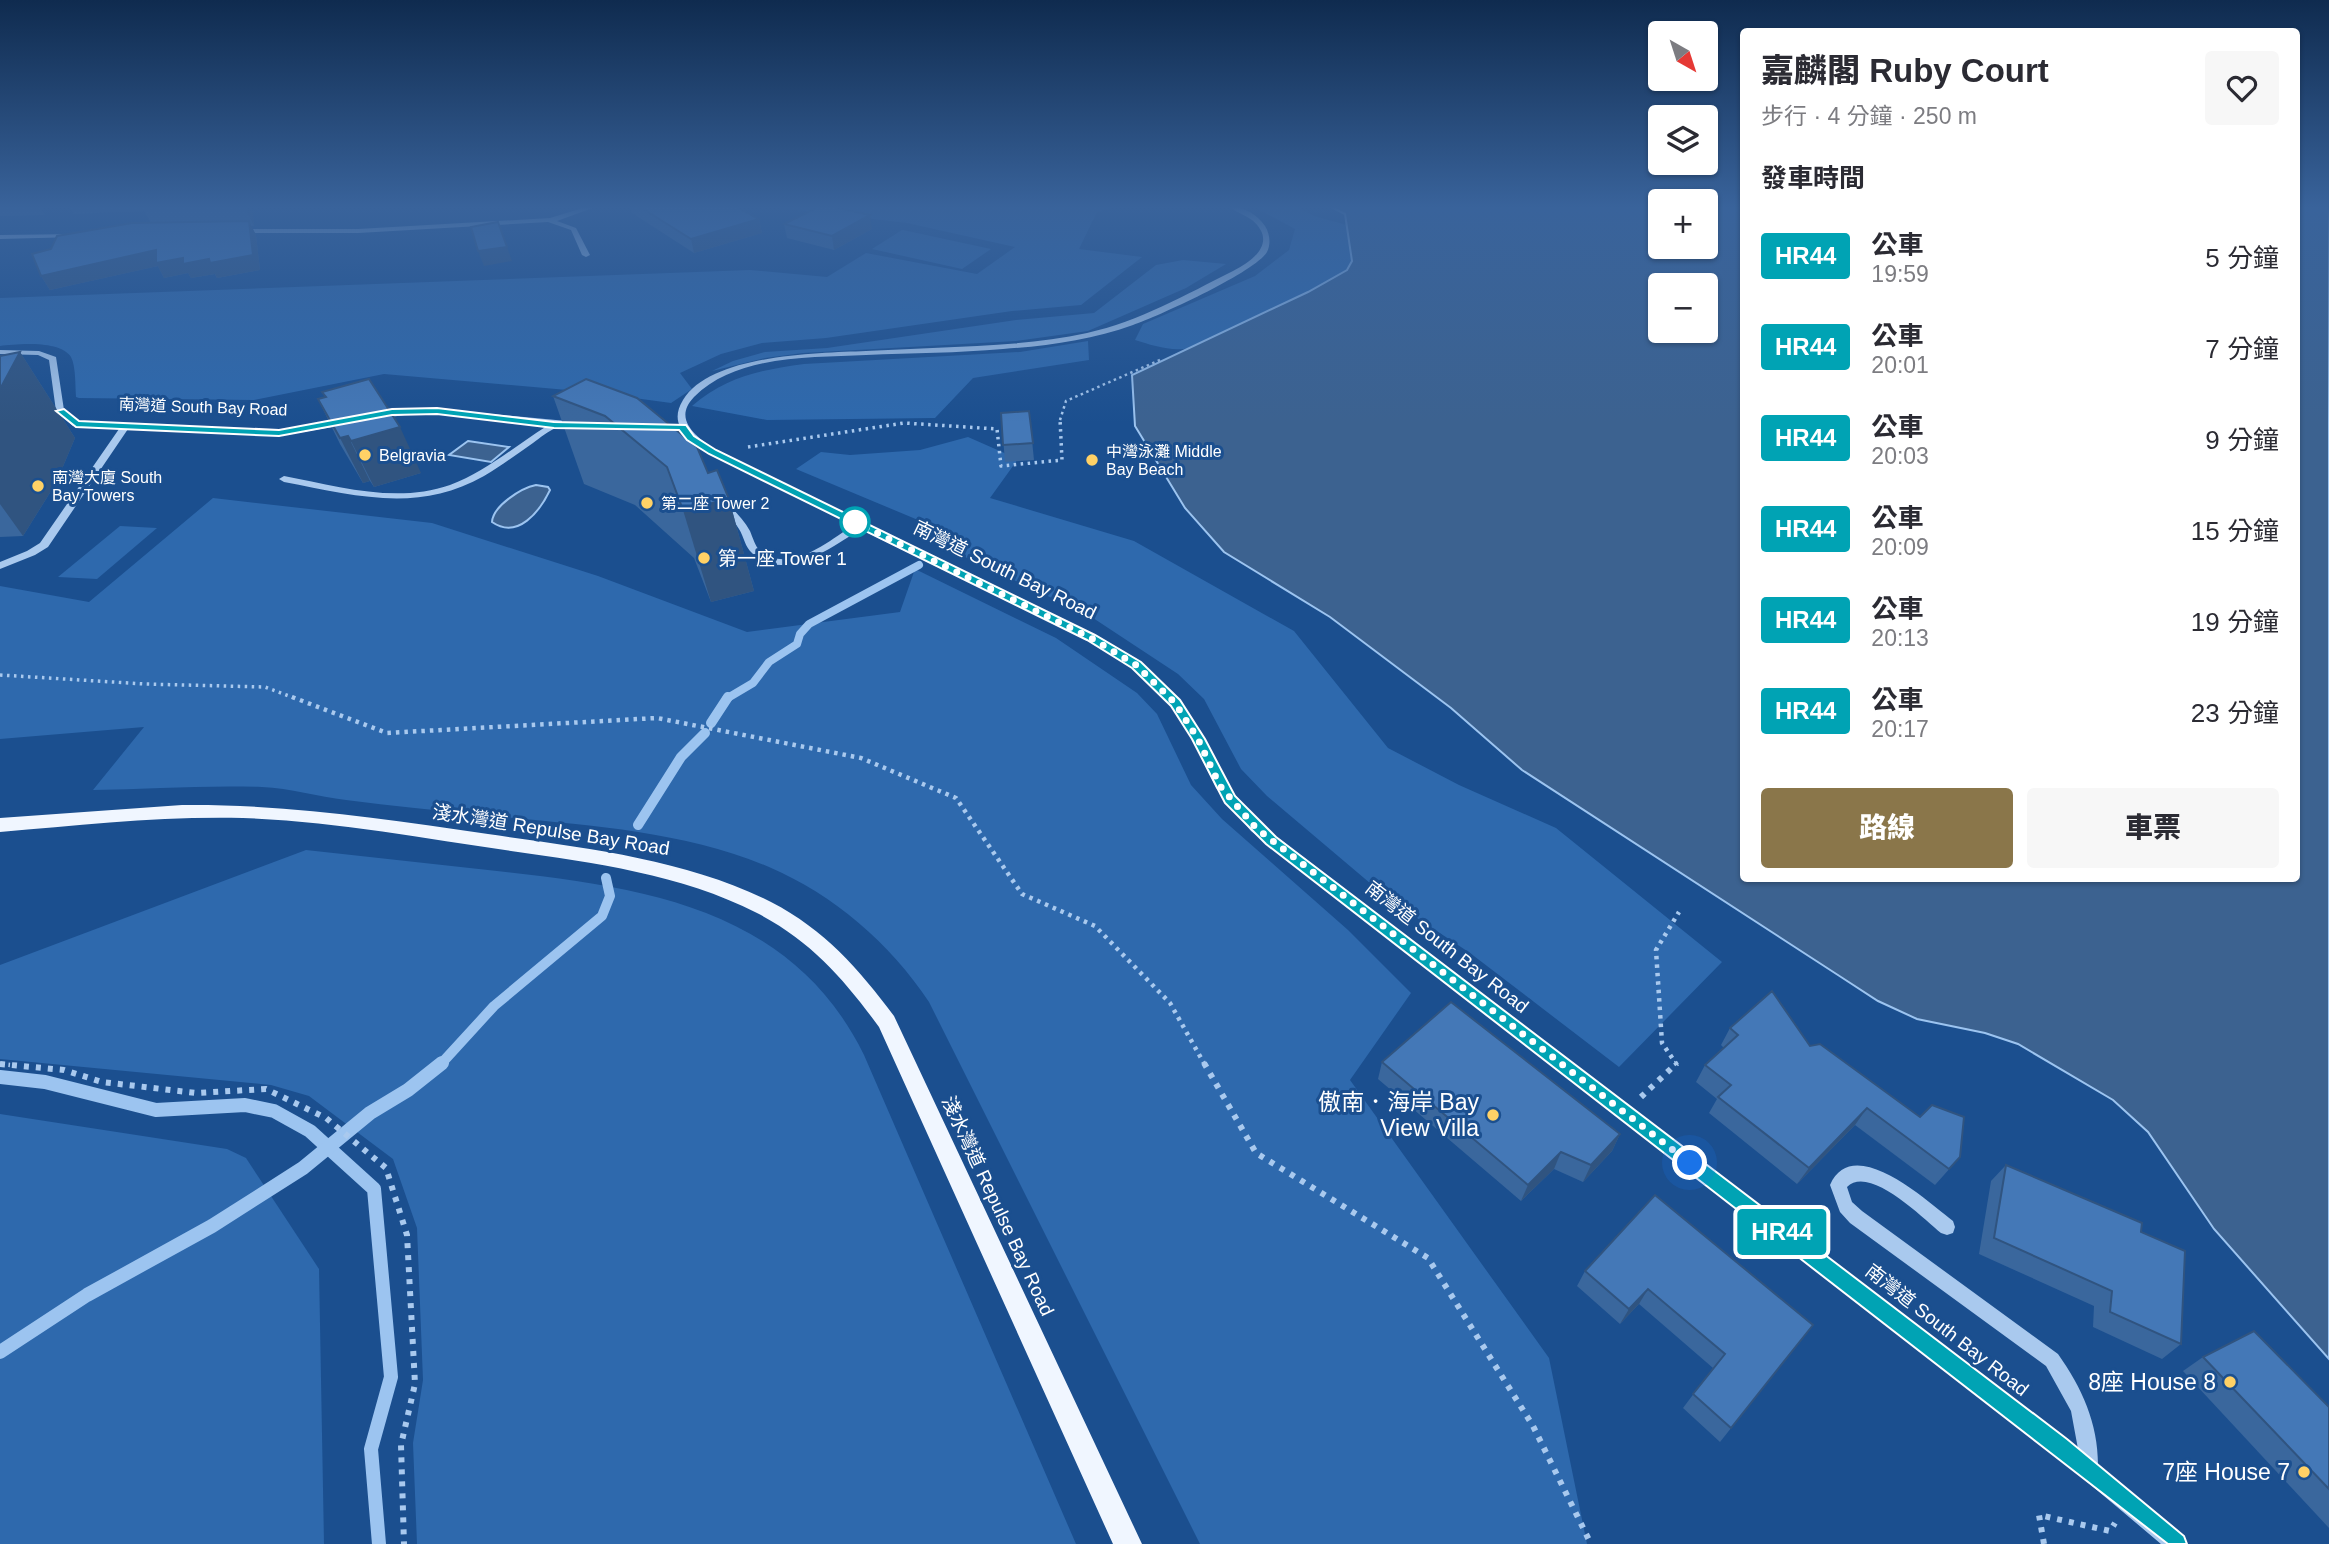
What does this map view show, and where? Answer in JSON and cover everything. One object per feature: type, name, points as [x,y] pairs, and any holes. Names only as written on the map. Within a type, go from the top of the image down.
[{"type":"main road","name":"淺水灣道 Repulse Bay Road","points":[[0,825],[210,812],[303,815],[594,856],[654,868],[728,890],[775,912],[816,941],[851,973],[887,1022],[1128,1544]]},
{"type":"street","name":"南灣道 South Bay Road","points":[[1222,279],[1147,317],[1100,332],[1042,342],[791,358],[753,364],[718,376],[693,394],[682,409],[676,427],[701,445],[726,458],[1091,638],[1136,665],[1175,703],[1198,739],[1220,786],[1256,828],[2088,1469],[2176,1544]]},
{"type":"street","points":[[0,352],[28,351],[53,359],[60,411]]},
{"type":"street","name":"南灣道 South Bay Road","points":[[60,411],[76,424],[279,433],[354,420]]},
{"type":"street","points":[[366,417],[392,412],[437,411],[554,425],[592,425]]},
{"type":"street","points":[[284,479],[386,496],[410,497],[436,493],[467,481],[554,425]]},
{"type":"street","points":[[0,566],[44,545],[125,427]]},
{"type":"street","points":[[716,497],[742,526],[755,552],[766,558],[783,561],[801,559],[817,553],[860,524]]},
{"type":"street","points":[[1947,1227],[1874,1174],[1851,1172],[1843,1177],[1838,1185],[1846,1207],[1856,1216],[2052,1360],[2067,1381],[2087,1426],[2090,1448],[2088,1469]]},
{"type":"path","points":[[726,458],[761,444],[919,422],[971,429],[997,429],[1001,466],[1062,460],[1060,416],[1066,401],[1088,388],[1160,360]]},
{"type":"path","points":[[0,675],[145,684],[265,687],[387,733],[657,718],[861,758],[956,798],[1022,894],[1095,926],[1170,1003],[1256,1153],[1428,1258],[1533,1426],[1591,1544]]},
{"type":"path","points":[[1625,1112],[1678,1064],[1662,1043],[1656,950],[1679,912]]},
{"type":"path","points":[[0,1064],[64,1070],[102,1082],[196,1093],[266,1089],[326,1118],[386,1168],[407,1235],[415,1384],[401,1445],[404,1544]]},
{"type":"path","points":[[2044,1544],[2039,1515],[2110,1531]]},
{"type":"shaded area","points":[[507,279],[1114,279],[1081,305],[1012,311],[826,338],[762,343],[721,354],[680,373],[692,389],[671,403],[590,392],[384,374],[254,400],[79,398],[76,397],[73,361],[65,352],[38,344],[0,346],[0,298]]},
{"type":"shaded area","points":[[1138,279],[1201,279],[1088,331],[1016,341],[803,353],[765,358],[712,371],[733,361],[765,352],[827,348],[1016,320],[1094,313]]},
{"type":"shaded area","points":[[1248,279],[1330,279],[1245,323],[1189,348],[1169,349],[1135,340],[1143,324]]},
{"type":"shaded area","points":[[1331,279],[1648,279],[1648,343],[1718,343],[1718,279],[1740,279],[1740,882],[2300,882],[2300,279],[2329,279],[2329,1359],[2214,1229],[2148,1132],[2113,1100],[2018,1044],[1985,1033],[1917,1019],[1878,1001],[1522,770],[1451,708],[1330,617],[1224,552],[1185,508],[1135,426],[1132,375]]},
{"type":"shaded area","points":[[1088,341],[1089,360],[973,378],[935,418],[767,420],[692,406],[718,388],[744,376],[788,366],[1020,352]]},
{"type":"shaded area","points":[[968,437],[1018,459],[990,498],[1134,541],[1294,631],[1388,748],[1459,785],[1556,828],[1722,962],[1619,1067],[1470,953],[1390,900],[1267,796],[1241,769],[1204,699],[1178,674],[1090,616],[925,538],[930,525],[796,469],[821,452],[850,455],[920,450]]},
{"type":"shaded area","points":[[468,441],[509,447],[491,462],[449,455]]},
{"type":"shaded area","points":[[536,485],[548,487],[550,490],[527,521],[511,528],[492,522],[502,504]]},
{"type":"shaded area","points":[[213,498],[432,523],[598,576],[747,632],[900,612],[915,569],[1056,638],[1137,693],[1157,714],[1191,785],[1222,819],[1348,930],[1411,993],[1350,1080],[1549,1358],[1587,1544],[1200,1544],[929,1002],[897,960],[859,923],[838,906],[793,878],[735,854],[628,830],[336,799],[272,788],[220,786],[93,790],[144,727],[0,739],[0,586],[89,602]]},
{"type":"shaded area","points":[[120,526],[157,528],[97,579],[58,577]]},
{"type":"shaded area","points":[[306,850],[552,877],[658,897],[708,914],[755,936],[797,966],[834,1006],[864,1055],[1076,1544],[417,1544],[413,1443],[423,1380],[417,1228],[393,1159],[309,1096],[271,1085],[0,1059],[0,965]]},
{"type":"shaded area","points":[[0,1114],[227,1149],[246,1158],[319,1269],[324,1544],[0,1544]]},
{"type":"building","points":[[20,352],[0,389],[0,356]]},
{"type":"building","points":[[369,379],[400,427],[351,441],[348,436],[340,438],[318,399],[326,397],[322,392]]},
{"type":"building","points":[[586,379],[637,398],[697,447],[708,473],[717,470],[729,499],[683,510],[667,467],[605,416],[553,396]]},
{"type":"building","points":[[1029,411],[1033,443],[1003,445],[1001,413]]},
{"type":"building","points":[[1772,991],[1810,1046],[1820,1044],[1920,1117],[1932,1105],[1964,1117],[1960,1157],[1949,1169],[1867,1108],[1809,1168],[1718,1097],[1731,1085],[1705,1065],[1738,1035],[1730,1028]]},
{"type":"building","name":"傲南．海岸 Bay View Villa","points":[[1451,1002],[1620,1134],[1591,1165],[1561,1152],[1528,1185],[1382,1062]]},
{"type":"building","points":[[2006,1165],[2142,1223],[2141,1232],[2185,1251],[2181,1344],[2110,1312],[2112,1291],[1994,1238]]},
{"type":"building","points":[[1655,1195],[1813,1325],[1731,1428],[1693,1394],[1725,1354],[1648,1289],[1629,1309],[1585,1271]]},
{"type":"building","points":[[2254,1331],[2329,1407],[2329,1489],[2203,1357]]},
{"type":"waterway","points":[[727,698],[753,683],[769,662],[797,644],[800,634],[809,624],[919,565]]},
{"type":"waterway","points":[[711,723],[727,698]]},
{"type":"waterway","points":[[638,825],[681,757],[705,733]]},
{"type":"waterway","points":[[441,1063],[494,1006],[602,916],[610,896],[606,878]]},
{"type":"waterway","points":[[328,1147],[370,1113],[408,1090],[441,1063]]},
{"type":"waterway","points":[[0,1077],[45,1082],[156,1110],[245,1105],[274,1111],[310,1131],[328,1147]]},
{"type":"waterway","points":[[0,1352],[87,1295],[212,1226],[303,1168],[328,1147]]},
{"type":"waterway","points":[[328,1147],[374,1189],[391,1377],[371,1449],[379,1544]]},
{"type":"bus line","name":"HR44","points":[[60,411],[76,424],[279,433],[392,412],[437,411],[554,425],[682,427],[691,438],[712,452],[1091,638],[1136,665],[1175,703],[1188,720],[1220,786],[1241,813],[1271,841],[2060,1446],[2176,1544]]},
{"type":"place","name":"Belgravia","points":[[365,455]]},
{"type":"place","name":"中灣泳灘 Middle Bay Beach","points":[[1092,460]]},
{"type":"place","name":"南灣大廈 South Bay Towers","points":[[38,486]]},
{"type":"place","name":"第二座 Tower 2","points":[[647,503]]},
{"type":"place","name":"第一座 Tower 1","points":[[704,558]]},
{"type":"place","name":"傲南．海岸 Bay View Villa","points":[[1493,1115]]},
{"type":"place","name":"8座 House 8","points":[[2230,1382]]},
{"type":"place","name":"7座 House 7","points":[[2304,1472]]},
{"type":"route","points":[[855,522],[1091,638],[1136,665],[1157,683],[1188,720],[1220,786],[1256,828],[1690,1163]]}]
